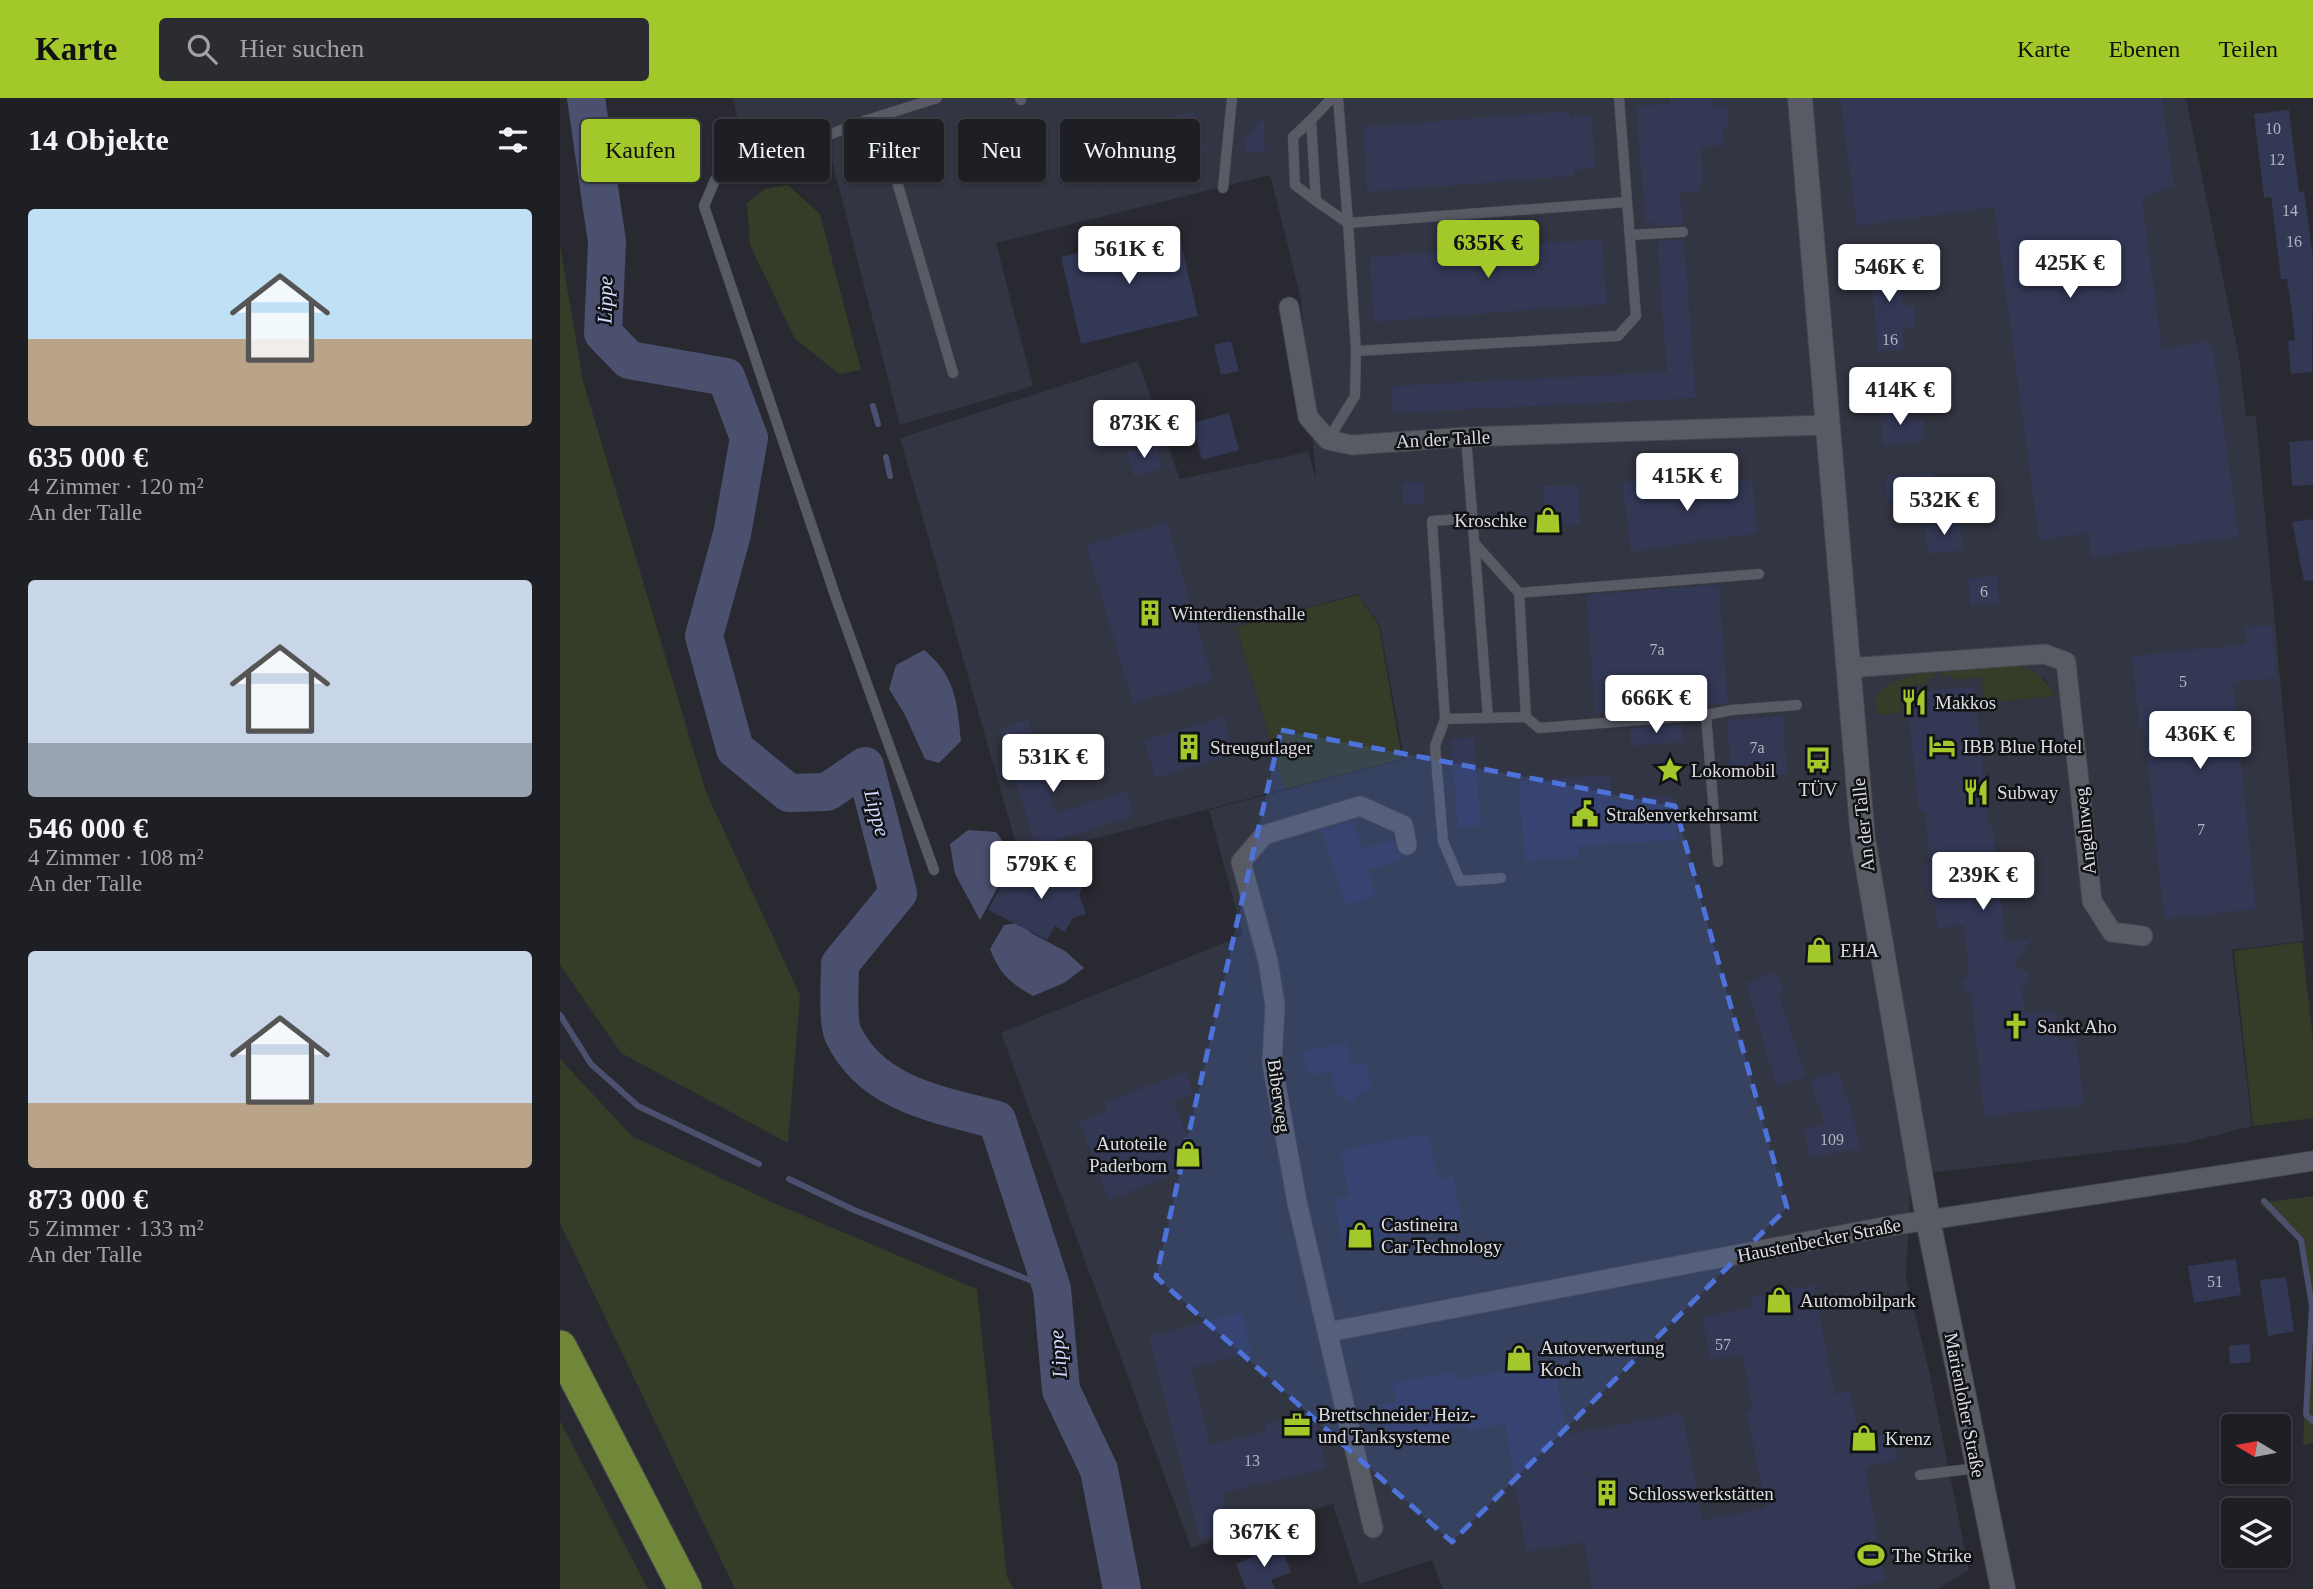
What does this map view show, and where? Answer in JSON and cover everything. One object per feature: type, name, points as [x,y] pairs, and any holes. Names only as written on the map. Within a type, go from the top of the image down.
[{"type":"highway","points":[[560,1348],[685,1589]]},
{"type":"street","name":"An der Talle","points":[[1800,98],[1863,839],[1928,1220]]},
{"type":"street","points":[[1289,307],[1308,417],[1328,440]]},
{"type":"street","name":"An der Talle","points":[[1328,440],[1352,445],[1466,437],[1826,425]]},
{"type":"street","name":"Angelnweg","points":[[1847,668],[2045,654],[2066,662],[2092,901],[2112,932],[2143,936]]},
{"type":"street","name":"Biberweg","points":[[1373,1528],[1297,1202],[1272,1063],[1275,1005],[1268,961],[1241,862],[1264,835],[1360,806],[1402,825],[1407,845]]},
{"type":"street","name":"Haustenbecker Straße","points":[[1328,1332],[1928,1220],[2313,1161]]},
{"type":"street","name":"Marienloher Straße","points":[[1928,1220],[2003,1589]]},
{"type":"lane","points":[[934,870],[837,601],[704,206],[715,180],[878,117],[937,98]]},
{"type":"lane","points":[[1223,188],[1232,98]]},
{"type":"lane","points":[[1332,98],[1293,137],[1295,185],[1348,223],[1627,202]]},
{"type":"lane","points":[[1328,440],[1355,396],[1356,351],[1338,98]]},
{"type":"lane","points":[[1356,351],[1618,337],[1636,316],[1619,98]]},
{"type":"lane","points":[[878,117],[953,373]]},
{"type":"lane","points":[[1311,120],[1316,201]]},
{"type":"lane","points":[[1630,235],[1683,232]]},
{"type":"lane","points":[[1466,437],[1488,717]]},
{"type":"lane","points":[[1474,518],[1432,521],[1445,719],[1435,746],[1443,841],[1460,881],[1500,878]]},
{"type":"lane","points":[[1476,545],[1519,593],[1525,717]]},
{"type":"lane","points":[[1519,593],[1759,573]]},
{"type":"lane","points":[[1445,719],[1525,717],[1539,729],[1797,705]]},
{"type":"lane","points":[[1706,715],[1718,862]]},
{"type":"lane","points":[[1920,1475],[1978,1468]]},
{"type":"highlighted area","points":[[1281,730],[1675,806],[1787,1208],[1452,1542],[1156,1277]]},
{"type":"shaded area","points":[[733,98],[2186,98],[2239,357],[2246,416],[2256,416],[2304,941],[2232,950],[2252,1126],[2185,1143],[1911,1175],[1906,1279],[1930,1375],[1969,1570],[1937,1589],[1443,1589],[1432,1560],[1359,1584],[1333,1504],[1191,1548],[1001,1033],[1243,935],[1209,810],[1404,759],[1380,626],[1358,594],[1236,627],[1285,789],[1020,858],[900,438],[1138,361],[1180,479],[1308,452],[1316,479],[1301,300],[1270,175],[996,243],[1033,386],[900,425],[830,154],[830,119],[737,119]],"holes":[[[1951,676],[2043,677],[2056,696],[1984,703],[1981,677],[1952,680]]]},
{"type":"green space","points":[[788,185],[820,214],[861,370],[839,374],[795,339],[750,245],[747,203],[765,189]]},
{"type":"green space","points":[[560,246],[583,381],[706,792],[800,995],[788,1143],[621,1053],[560,965]]},
{"type":"green space","points":[[1358,595],[1379,626],[1402,759],[1285,789],[1236,627]]},
{"type":"green space","points":[[1995,665],[2031,670],[2056,696],[1984,703],[1981,677],[1952,680],[1951,676],[1942,677],[1941,671]]},
{"type":"green space","points":[[1934,671],[1935,678],[1928,679],[1928,683],[1900,687],[1901,712],[1878,715],[1875,698],[1880,691],[1901,679]]},
{"type":"green space","points":[[2302,942],[2313,1040],[2313,1118],[2253,1126],[2234,951]]},
{"type":"green space","points":[[560,1059],[632,1136],[774,1203],[977,1289],[1007,1577],[1014,1589],[735,1589],[560,1223]]},
{"type":"green space","points":[[2313,1196],[2313,1443],[2303,1445],[2309,1307],[2299,1241],[2259,1203]]},
{"type":"green space","points":[[560,1421],[648,1589],[560,1589]]},
{"type":"water","points":[[924,650],[949,680],[958,714],[961,741],[939,763],[925,759],[904,713],[889,689],[896,665]]},
{"type":"water","points":[[968,830],[996,832],[1008,848],[1012,871],[1004,876],[980,920],[955,874],[950,844]]},
{"type":"water","points":[[1024,922],[1031,933],[1065,951],[1084,968],[1064,983],[1033,996],[1018,987],[1002,971],[990,949],[1004,925]]},
{"type":"building","points":[[1670,98],[1713,98],[1714,107],[1727,107],[1728,127],[1723,128],[1724,145],[1701,147],[1703,183],[1700,183],[1700,191],[1680,193],[1683,225],[1656,226],[1656,222],[1645,223],[1636,106],[1670,104]]},
{"type":"building","points":[[1840,98],[2162,98],[2174,185],[2142,199],[2162,348],[2212,341],[2239,537],[2091,557],[2088,533],[2039,540],[1994,207],[1857,226]]},
{"type":"building","points":[[2289,110],[2299,192],[2304,191],[2313,257],[2312,372],[2291,374],[2288,341],[2295,340],[2291,306],[2287,279],[2281,279],[2271,197],[2264,198],[2254,114]]},
{"type":"building","points":[[1194,111],[1196,119],[1166,119]]},
{"type":"building","points":[[1569,111],[1570,118],[1592,116],[1595,168],[1574,170],[1574,176],[1367,192],[1363,127]]},
{"type":"building","points":[[1264,117],[1265,152],[1245,153],[1244,138]]},
{"type":"building","points":[[1200,132],[1206,152],[1200,154]]},
{"type":"building","points":[[1178,229],[1198,316],[1081,344],[1061,257]]},
{"type":"building","points":[[1602,239],[1607,304],[1374,322],[1369,257]]},
{"type":"building","points":[[1684,239],[1696,398],[1393,413],[1392,386],[1667,372],[1657,241]]},
{"type":"building","points":[[1897,254],[1902,306],[1914,305],[1915,327],[1903,327],[1904,350],[1878,352],[1869,256]]},
{"type":"building","points":[[1231,341],[1239,371],[1221,375],[1214,345]]},
{"type":"building","points":[[1908,405],[1910,421],[1923,420],[1925,441],[1883,446],[1879,408]]},
{"type":"building","points":[[1229,413],[1239,450],[1202,460],[1192,423]]},
{"type":"building","points":[[2313,440],[2313,485],[2292,486],[2289,442]]},
{"type":"building","points":[[1156,445],[1162,469],[1133,476],[1127,452]]},
{"type":"building","points":[[1933,473],[1935,499],[1886,501],[1885,476]]},
{"type":"building","points":[[1673,478],[1673,489],[1752,480],[1758,533],[1631,552],[1622,483]]},
{"type":"building","points":[[1423,482],[1424,503],[1403,505],[1402,483]]},
{"type":"building","points":[[1578,485],[1580,524],[1545,526],[1543,486]]},
{"type":"building","points":[[2313,519],[2313,580],[2304,581],[2292,522]]},
{"type":"building","points":[[1960,521],[1963,550],[1928,554],[1924,525]]},
{"type":"building","name":"Winterdiensthalle","points":[[1167,522],[1213,680],[1133,704],[1086,545]]},
{"type":"building","points":[[1997,576],[1999,604],[1970,606],[1968,578]]},
{"type":"building","points":[[1719,585],[1728,703],[1595,714],[1586,595]]},
{"type":"building","points":[[2272,625],[2277,678],[2233,682],[2256,909],[2164,919],[2144,727],[2139,727],[2132,656],[2246,644],[2245,627]]},
{"type":"building","points":[[1974,686],[1989,825],[1993,825],[1996,855],[2001,855],[2006,895],[2000,896],[2006,942],[2032,939],[2014,964],[2028,974],[2029,982],[2022,989],[2025,1013],[2056,1010],[2059,1040],[2076,1038],[2084,1105],[1984,1116],[1971,995],[1963,989],[1962,981],[1969,975],[1964,925],[1938,928],[1935,903],[1928,900],[1924,867],[1930,861],[1925,811],[1919,812],[1906,693]]},
{"type":"building","points":[[1783,716],[1787,774],[1731,778],[1727,720]]},
{"type":"building","name":"Streugutlager","points":[[1224,717],[1234,755],[1155,778],[1144,740]]},
{"type":"building","points":[[1028,719],[1056,813],[1126,791],[1134,816],[1036,847],[999,728]]},
{"type":"building","points":[[1681,724],[1683,742],[1631,746],[1630,728]]},
{"type":"building","points":[[1474,737],[1481,826],[1458,828],[1450,739]]},
{"type":"building","points":[[1610,775],[1612,800],[1674,796],[1677,840],[1578,846],[1579,858],[1525,861],[1518,781]]},
{"type":"building","points":[[1353,821],[1362,849],[1393,840],[1397,853],[1407,858],[1368,870],[1376,896],[1345,905],[1322,830]]},
{"type":"building","points":[[1043,859],[1086,882],[1079,895],[1086,914],[1073,918],[1065,932],[1055,926],[1047,940],[988,910],[1006,877],[1028,888]]},
{"type":"building","points":[[1815,941],[1822,946],[1824,954],[1817,964],[1801,953],[1807,943]]},
{"type":"building","points":[[1777,972],[1784,993],[1779,995],[1806,1077],[1776,1086],[1746,983]]},
{"type":"building","points":[[1347,1043],[1351,1065],[1367,1062],[1372,1090],[1360,1093],[1352,1104],[1342,1096],[1336,1098],[1331,1071],[1308,1076],[1303,1051]]},
{"type":"building","points":[[1185,1071],[1194,1093],[1174,1101],[1198,1164],[1109,1200],[1079,1122],[1107,1111],[1104,1103]]},
{"type":"building","points":[[1838,1071],[1854,1118],[1860,1149],[1809,1157],[1804,1129],[1825,1125],[1810,1080]]},
{"type":"building","points":[[1429,1133],[1438,1179],[1453,1176],[1463,1224],[1343,1247],[1334,1199],[1349,1196],[1340,1150]]},
{"type":"building","points":[[2236,1259],[2241,1295],[2194,1303],[2188,1266]]},
{"type":"building","points":[[2286,1277],[2294,1331],[2268,1336],[2260,1280]]},
{"type":"building","points":[[1814,1285],[1835,1394],[1850,1391],[1860,1439],[1892,1432],[1898,1460],[1865,1467],[1886,1581],[1845,1589],[1592,1589],[1584,1542],[1526,1552],[1505,1424],[1467,1431],[1466,1425],[1420,1434],[1422,1441],[1387,1448],[1379,1405],[1396,1402],[1392,1383],[1453,1372],[1454,1380],[1553,1361],[1567,1434],[1683,1413],[1702,1520],[1766,1508],[1746,1411],[1753,1410],[1742,1354],[1710,1360],[1702,1317],[1753,1307],[1751,1297]]},
{"type":"building","points":[[1242,1312],[1252,1353],[1191,1368],[1210,1444],[1266,1431],[1264,1424],[1291,1417],[1294,1408],[1301,1415],[1313,1412],[1327,1468],[1222,1493],[1232,1532],[1200,1540],[1149,1336]]},
{"type":"building","points":[[2249,1344],[2251,1362],[2230,1364],[2229,1346]]},
{"type":"building","points":[[1280,1545],[1291,1572],[1271,1580],[1275,1589],[1246,1589],[1236,1564]]},
{"type":"waterway","name":"Lippe","points":[[586,98],[607,242],[603,333],[629,360],[726,377],[749,438],[732,534],[704,636],[735,749],[789,793],[827,792],[865,766],[898,893],[840,964],[841,1028],[856,1055],[871,1071],[889,1084],[930,1102],[997,1120],[1052,1289],[1061,1390],[1099,1470],[1122,1589]]},
{"type":"waterway","points":[[873,406],[878,424]]},
{"type":"waterway","points":[[886,457],[890,476]]},
{"type":"waterway","points":[[560,1015],[591,1064],[638,1106],[759,1164]]},
{"type":"waterway","points":[[789,1179],[854,1210],[1052,1289]]},
{"type":"waterway","points":[[2264,1201],[2301,1240],[2312,1306],[2306,1415],[2313,1421]]},
{"type":"place","name":"Kroschke","points":[[1548,520]]},
{"type":"place","name":"Winterdiensthalle","points":[[1150,613]]},
{"type":"place","name":"Makkos","points":[[1914,702]]},
{"type":"place","name":"IBB Blue Hotel","points":[[1942,746]]},
{"type":"place","name":"Streugutlager","points":[[1189,747]]},
{"type":"place","name":"TÜV","points":[[1818,760]]},
{"type":"place","name":"Lokomobil","points":[[1670,770]]},
{"type":"place","name":"Subway","points":[[1976,792]]},
{"type":"place","name":"Straßenverkehrsamt","points":[[1585,814]]},
{"type":"place","name":"EHA","points":[[1819,950]]},
{"type":"place","name":"Sankt Aho","points":[[2016,1026]]},
{"type":"place","name":"Autoteile Paderborn","points":[[1188,1154]]},
{"type":"place","name":"Castineira Car Technology","points":[[1360,1235]]},
{"type":"place","name":"Automobilpark","points":[[1779,1300]]},
{"type":"place","name":"Autoverwertung Koch","points":[[1519,1358]]},
{"type":"place","name":"Brettschneider Heiz- und Tanksysteme","points":[[1297,1425]]},
{"type":"place","name":"Krenz","points":[[1864,1438]]},
{"type":"place","name":"Schlosswerkstätten","points":[[1607,1493]]},
{"type":"place","name":"The Strike","points":[[1871,1555]]}]
